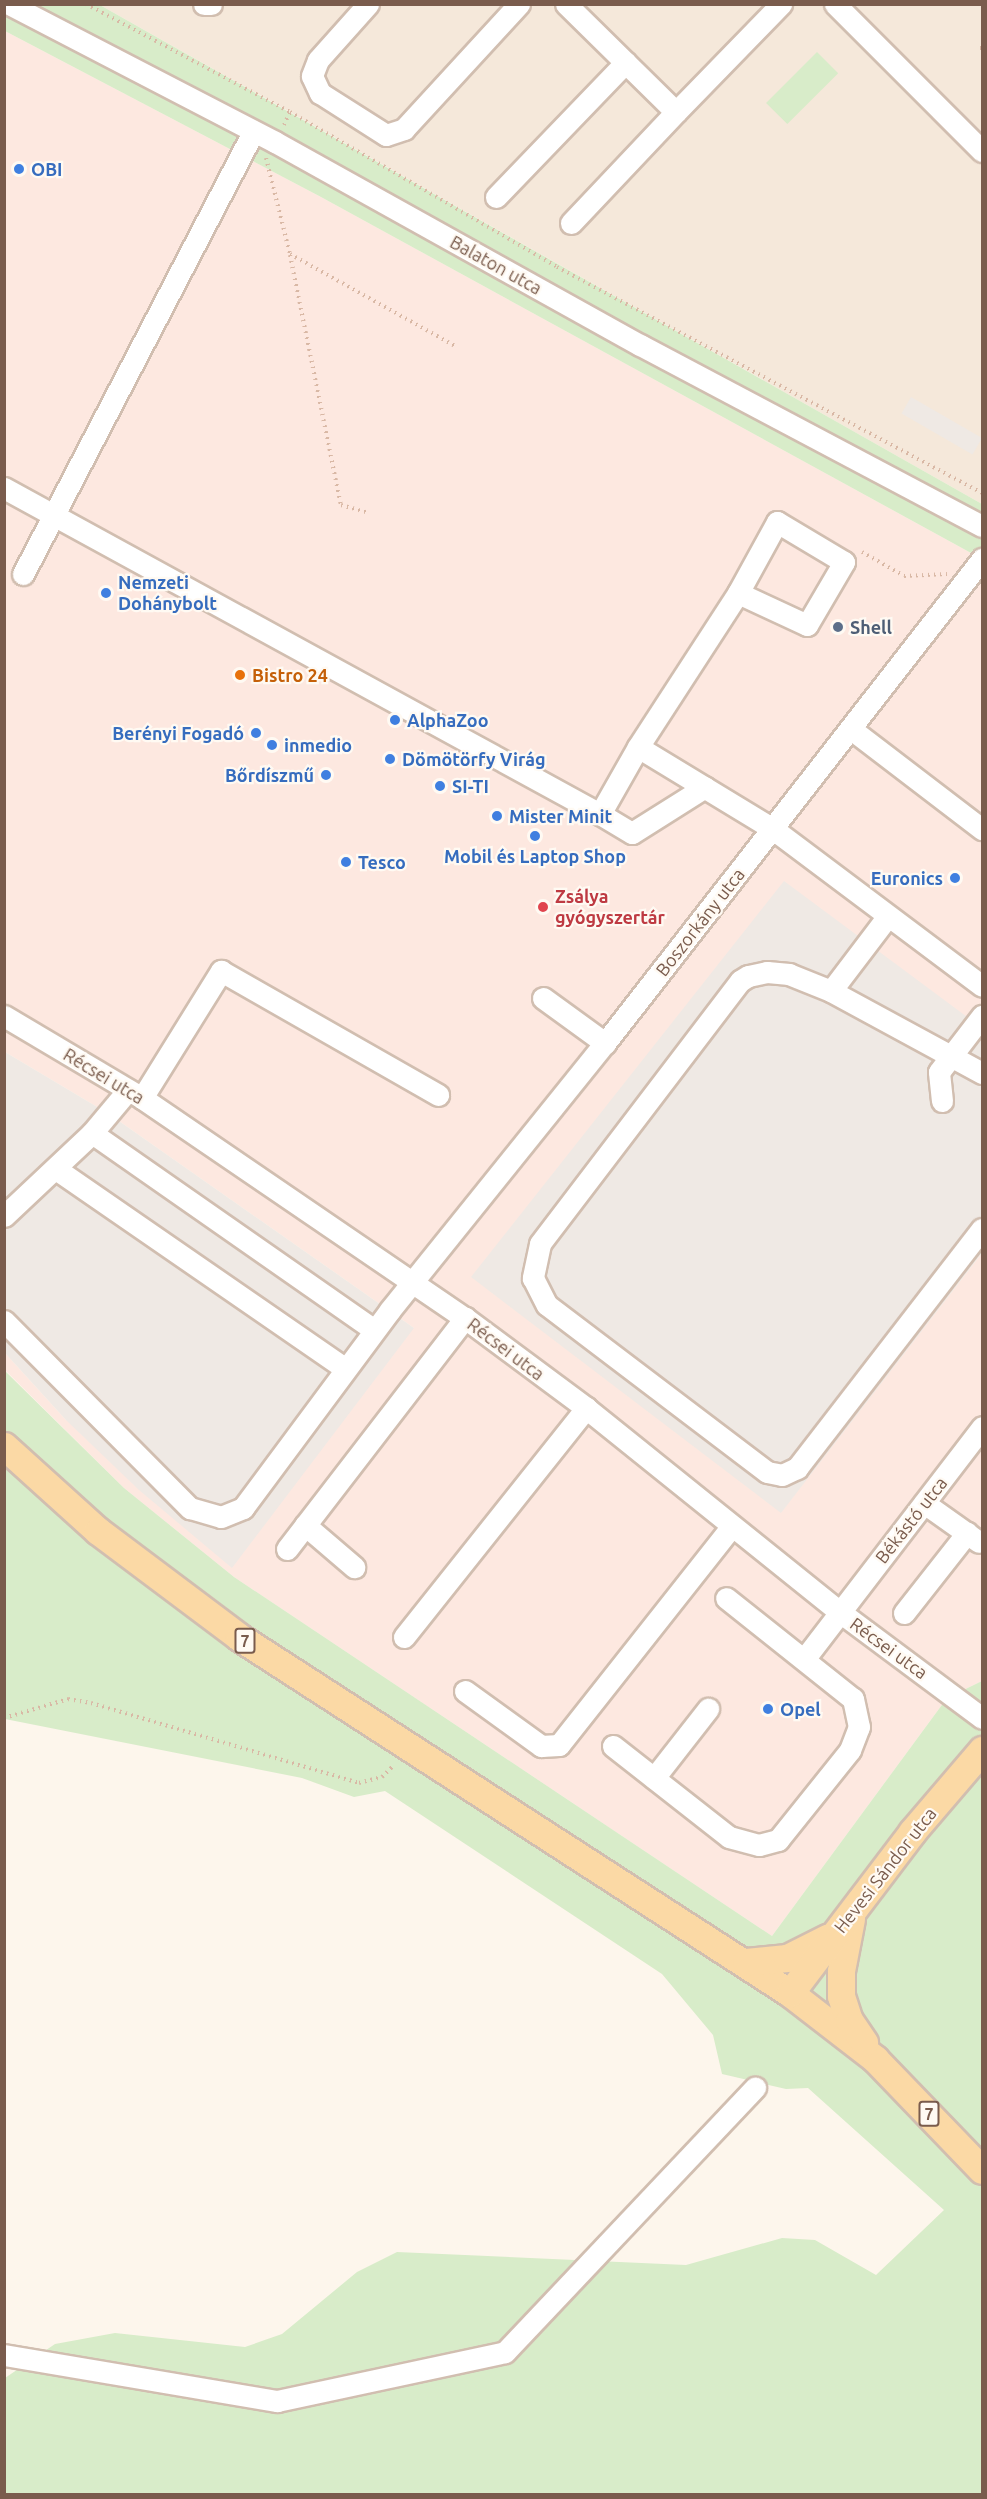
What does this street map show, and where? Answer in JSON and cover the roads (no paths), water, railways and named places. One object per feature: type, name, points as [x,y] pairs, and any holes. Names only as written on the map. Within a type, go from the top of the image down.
[{"type":"main road","name":"7","points":[[4,1446],[98,1531],[239,1637],[746,1962],[790,1993],[875,2060],[982,2169]]},
{"type":"main road","name":"Hevesi Sándor utca","points":[[790,1993],[912,1832],[982,1750]]},
{"type":"main road","points":[[746,1962],[802,1954],[836,1931],[853,1912]]},
{"type":"main road","points":[[853,1912],[841,1971],[841,1996],[849,2020],[875,2060]]},
{"type":"street","name":"Balaton utca","points":[[9,4],[275,142],[640,345],[982,526]]},
{"type":"street","points":[[204,4],[211,4]]},
{"type":"street","points":[[368,4],[316,63],[313,80],[320,93],[386,135],[404,129],[519,4]]},
{"type":"street","points":[[566,4],[676,112]]},
{"type":"street","points":[[571,223],[781,4]]},
{"type":"street","points":[[835,4],[982,151]]},
{"type":"street","points":[[496,196],[626,62]]},
{"type":"street","points":[[23,574],[253,132]]},
{"type":"street","points":[[4,488],[632,833],[705,787]]},
{"type":"street","points":[[600,814],[638,747],[738,593],[777,522],[841,558],[842,569],[807,625],[738,593]]},
{"type":"street","name":"Boszorkány utca","points":[[4,1321],[181,1499],[211,1516],[227,1515],[249,1502],[374,1330],[834,753],[978,565]]},
{"type":"street","points":[[851,729],[982,829]]},
{"type":"street","points":[[638,747],[773,829],[982,986]]},
{"type":"street","points":[[831,991],[888,916]]},
{"type":"street","points":[[4,1216],[135,1094],[221,971],[438,1095]]},
{"type":"street","points":[[982,1073],[831,991],[778,972],[756,973],[740,981],[540,1244],[533,1278],[540,1296],[767,1472],[782,1475],[797,1468],[982,1229]]},
{"type":"street","points":[[543,998],[605,1043]]},
{"type":"street","name":"Récsei utca","points":[[4,1016],[135,1094],[465,1318],[586,1408],[840,1612],[982,1718]]},
{"type":"street","points":[[942,1101],[939,1072],[982,1016]]},
{"type":"street","points":[[92,1133],[374,1330]]},
{"type":"street","points":[[56,1169],[345,1368]]},
{"type":"street","points":[[287,1549],[465,1318]]},
{"type":"street","points":[[404,1637],[586,1408]]},
{"type":"street","name":"Békástó utca","points":[[805,1658],[982,1429]]},
{"type":"street","points":[[904,1613],[973,1537],[924,1503]]},
{"type":"street","points":[[305,1525],[354,1567]]},
{"type":"street","points":[[465,1691],[541,1746],[559,1745],[732,1526]]},
{"type":"street","points":[[613,1746],[729,1837],[759,1845],[778,1840],[850,1750],[859,1727],[853,1699],[805,1658],[726,1598]]},
{"type":"street","points":[[654,1778],[708,1709]]},
{"type":"street","points":[[4,2355],[277,2401],[505,2352],[755,2088]]},
{"type":"place","name":"OBI","points":[[19,169]]},
{"type":"place","name":"Nemzeti Dohánybolt","points":[[106,593]]},
{"type":"place","name":"Shell","points":[[838,627]]},
{"type":"place","name":"Bistro 24","points":[[240,675]]},
{"type":"place","name":"AlphaZoo","points":[[395,720]]},
{"type":"place","name":"Berényi Fogadó","points":[[256,733]]},
{"type":"place","name":"inmedio","points":[[272,745]]},
{"type":"place","name":"Dömötörfy Virág","points":[[390,759]]},
{"type":"place","name":"Bőrdíszmű","points":[[326,775]]},
{"type":"place","name":"SI-TI","points":[[440,786]]},
{"type":"place","name":"Mister Minit","points":[[497,816]]},
{"type":"place","name":"Mobil és Laptop Shop","points":[[535,836]]},
{"type":"place","name":"Tesco","points":[[346,862]]},
{"type":"place","name":"Euronics","points":[[955,878]]},
{"type":"place","name":"Zsálya gyógyszertár","points":[[543,907]]},
{"type":"place","name":"Opel","points":[[768,1709]]}]
